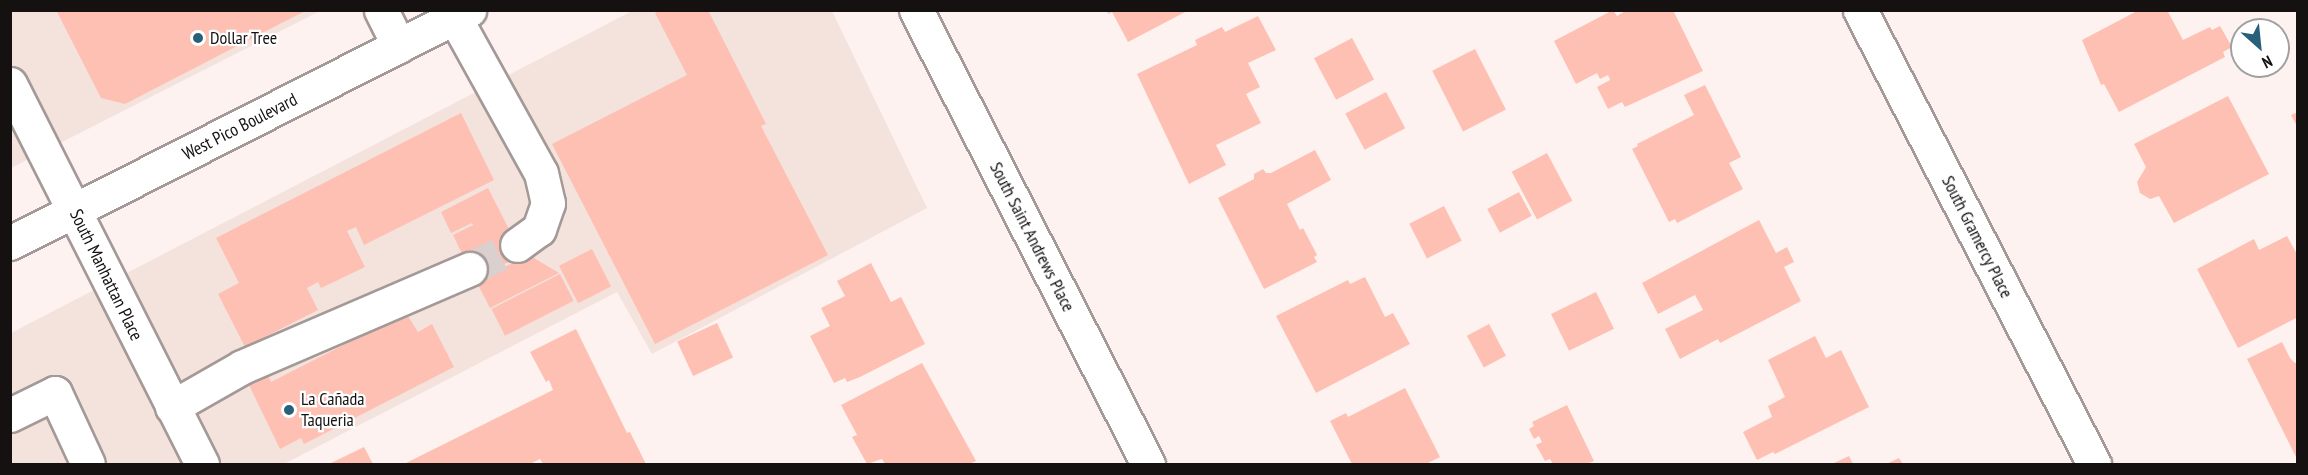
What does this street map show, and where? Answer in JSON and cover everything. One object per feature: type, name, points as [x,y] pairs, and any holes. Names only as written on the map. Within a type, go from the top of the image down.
[{"type":"street","points":[[381,10],[399,46]]},
{"type":"street","name":"South Saint Andrews Place","points":[[916,10],[1148,465]]},
{"type":"street","name":"South Gramercy Place","points":[[1860,10],[2094,465]]},
{"type":"street","points":[[462,14],[541,172],[548,203],[540,229],[517,245]]},
{"type":"street","name":"West Pico Boulevard","points":[[10,243],[462,14]]},
{"type":"street","name":"South Manhattan Place","points":[[10,84],[172,407],[193,461]]},
{"type":"street","points":[[172,407],[242,367],[470,268]]},
{"type":"street","points":[[10,415],[55,393],[88,465]]},
{"type":"shaded area","points":[[11,11],[320,11],[11,168]]},
{"type":"shaded area","points":[[632,11],[832,11],[927,208],[652,354],[617,292],[284,464],[11,464],[11,333]]},
{"type":"building","points":[[56,10],[307,10],[125,104],[101,98]]},
{"type":"building","points":[[660,10],[708,10],[766,124],[761,126],[828,255],[655,344],[552,144],[687,75],[655,13]]},
{"type":"building","points":[[1107,10],[1189,10],[1128,42],[1112,12],[1108,14]]},
{"type":"building","points":[[1613,10],[1617,16],[1627,10],[1673,10],[1703,71],[1625,107],[1622,102],[1608,109],[1597,87],[1610,80],[1608,75],[1600,79],[1597,73],[1576,84],[1554,41]]},
{"type":"building","points":[[2139,10],[2167,10],[2183,40],[2210,27],[2212,30],[2220,26],[2230,44],[2230,48],[2223,52],[2225,57],[2119,112],[2104,84],[2101,85],[2082,40]]},
{"type":"building","points":[[1258,16],[1276,50],[1248,63],[1260,87],[1246,94],[1261,123],[1216,145],[1226,165],[1189,184],[1137,74],[1197,45],[1195,40],[1222,27],[1225,32]]},
{"type":"building","points":[[1352,38],[1374,79],[1336,100],[1314,58]]},
{"type":"building","points":[[1475,49],[1506,110],[1463,131],[1432,71]]},
{"type":"building","points":[[1705,85],[1741,157],[1729,163],[1743,189],[1677,223],[1675,219],[1669,222],[1632,149],[1638,146],[1637,144],[1694,115],[1684,95]]},
{"type":"building","points":[[1386,92],[1405,128],[1365,150],[1345,114]]},
{"type":"building","points":[[2228,96],[2269,174],[2174,223],[2159,196],[2150,199],[2140,193],[2137,182],[2146,167],[2134,144]]},
{"type":"building","points":[[2298,112],[2298,128],[2291,115]]},
{"type":"building","points":[[461,113],[494,180],[364,245],[356,227],[347,231],[365,267],[321,288],[318,282],[307,288],[318,310],[245,347],[218,294],[239,283],[216,238]]},
{"type":"building","points":[[1315,150],[1331,180],[1287,204],[1300,230],[1303,228],[1317,255],[1314,257],[1317,262],[1264,289],[1218,198],[1254,179],[1254,174],[1263,169],[1266,173],[1271,173]]},
{"type":"building","points":[[1547,153],[1572,201],[1537,219],[1512,172]]},
{"type":"building","points":[[488,188],[522,255],[475,279],[465,259],[483,250],[482,247],[463,256],[453,235],[473,225],[472,223],[451,233],[441,212]]},
{"type":"building","points":[[1519,192],[1532,216],[1500,233],[1487,209]]},
{"type":"building","points":[[1444,206],[1462,241],[1427,258],[1409,224]]},
{"type":"building","points":[[1759,220],[1776,253],[1787,247],[1794,262],[1784,267],[1801,301],[1720,343],[1718,339],[1680,359],[1665,329],[1703,310],[1695,295],[1658,314],[1642,283]]},
{"type":"building","points":[[2287,236],[2298,256],[2298,317],[2238,348],[2197,269],[2254,239],[2259,250]]},
{"type":"building","points":[[592,249],[611,286],[578,303],[559,266]]},
{"type":"building","points":[[529,255],[559,273],[490,308],[476,281]]},
{"type":"building","points":[[871,263],[891,302],[901,297],[925,344],[860,377],[847,382],[845,378],[834,383],[810,336],[830,326],[821,308],[845,296],[837,281]]},
{"type":"building","points":[[560,274],[574,301],[505,336],[491,309]]},
{"type":"building","points":[[1365,277],[1385,317],[1393,313],[1410,344],[1316,393],[1276,316],[1348,280],[1350,284]]},
{"type":"building","points":[[1596,292],[1614,329],[1569,351],[1551,314]]},
{"type":"building","points":[[406,313],[418,332],[432,324],[454,367],[304,444],[301,438],[280,449],[247,381],[266,371],[271,382]]},
{"type":"building","points":[[717,323],[733,357],[693,376],[677,342]]},
{"type":"building","points":[[1489,324],[1506,356],[1484,368],[1467,336]]},
{"type":"building","points":[[576,329],[627,433],[630,432],[646,464],[543,464],[540,459],[530,464],[404,464],[553,390],[549,380],[546,382],[530,352]]},
{"type":"building","points":[[1815,336],[1826,358],[1841,350],[1869,407],[1775,454],[1773,452],[1757,460],[1743,432],[1772,417],[1768,406],[1785,397],[1768,360]]},
{"type":"building","points":[[2282,342],[2290,358],[2295,363],[2298,362],[2298,461],[2247,359]]},
{"type":"building","points":[[922,363],[976,461],[969,464],[885,464],[882,459],[867,464],[852,437],[857,435],[841,405]]},
{"type":"building","points":[[1405,388],[1440,457],[1426,464],[1352,464],[1330,421],[1346,413],[1348,417]]},
{"type":"building","points":[[1567,405],[1594,461],[1586,464],[1553,464],[1550,459],[1545,461],[1536,445],[1542,442],[1539,436],[1534,439],[1529,429],[1534,426],[1532,422]]},
{"type":"building","points":[[364,447],[373,464],[329,464]]},
{"type":"building","points":[[1849,456],[1853,464],[1832,464]]},
{"type":"building","points":[[1899,458],[1903,464],[1886,464]]},
{"type":"tunnel","points":[[470,269],[517,245]]},
{"type":"place","name":"Dollar Tree","points":[[198,38]]},
{"type":"place","name":"La Cañada Taqueria","points":[[289,410]]}]
